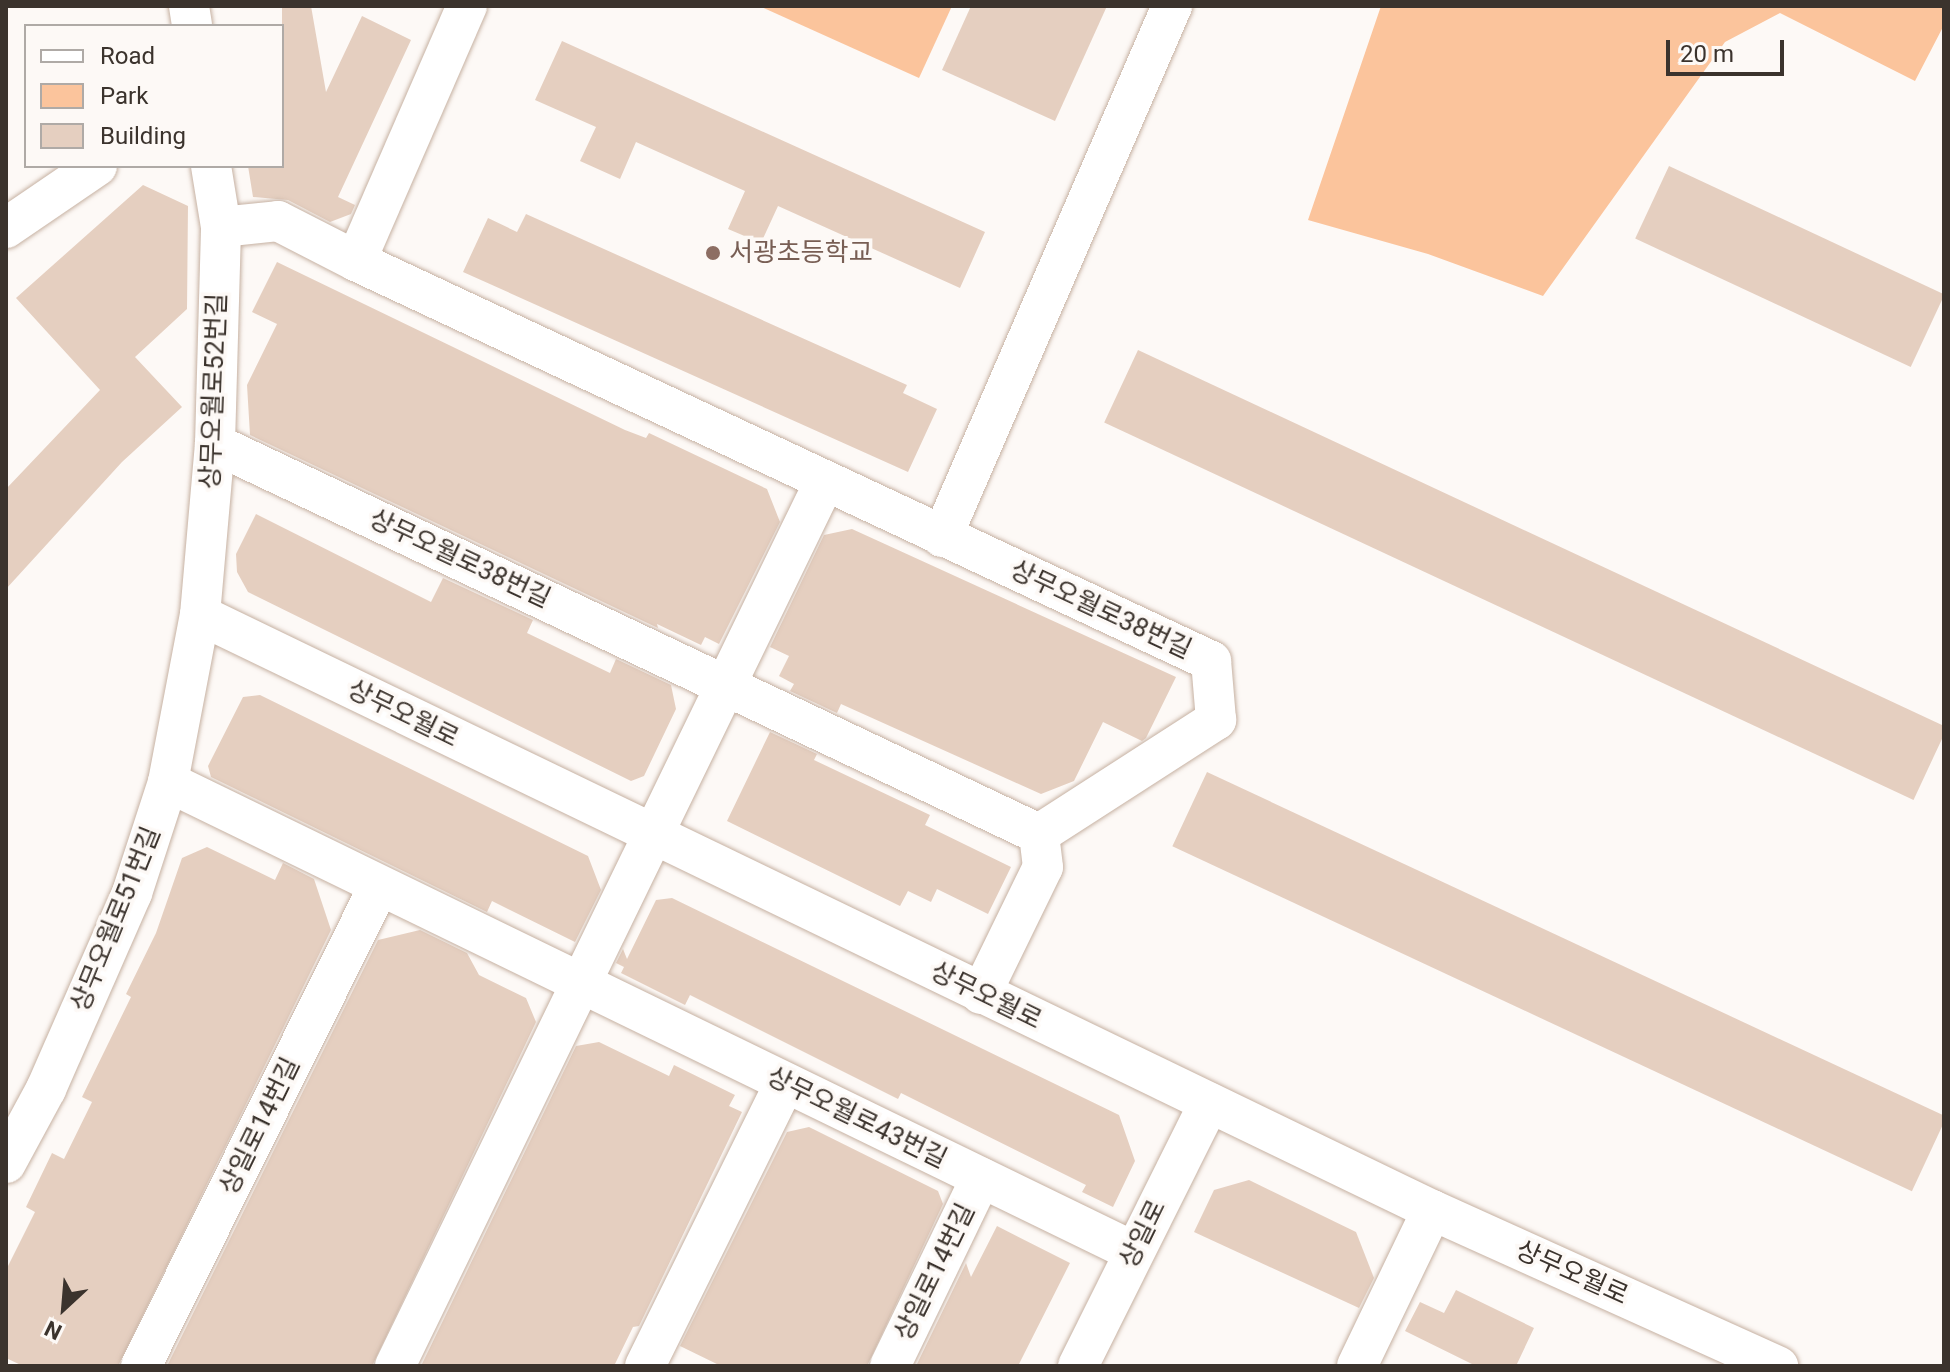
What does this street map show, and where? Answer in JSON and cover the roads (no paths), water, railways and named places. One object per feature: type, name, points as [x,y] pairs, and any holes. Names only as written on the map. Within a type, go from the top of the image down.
[{"type":"street","points":[[942,537],[1172,6]]},
{"type":"street","points":[[356,261],[453,9]]},
{"type":"street","points":[[6,228],[94,168]]},
{"type":"street","name":"상무오월로52번길","points":[[200,615],[215,444],[221,227],[211,168]]},
{"type":"street","name":"상무오월로38번길","points":[[215,444],[1039,834],[1216,720],[1211,661],[356,261],[278,221],[221,227]]},
{"type":"street","points":[[395,1366],[650,835],[825,481]]},
{"type":"street","name":"상무오월로51번길","points":[[6,1163],[46,1089],[132,893],[168,782],[200,615]]},
{"type":"street","name":"상무오월로","points":[[200,615],[650,835],[1432,1210],[1778,1366]]},
{"type":"street","name":"상무오월로43번길","points":[[168,782],[1134,1252]]},
{"type":"street","points":[[981,994],[1043,867],[1039,834]]},
{"type":"street","name":"상일로14번길","points":[[141,1366],[379,886]]},
{"type":"street","points":[[645,1366],[785,1083]]},
{"type":"street","name":"상일로","points":[[1078,1366],[1209,1103]]},
{"type":"street","name":"상일로14번길","points":[[890,1366],[981,1178]]},
{"type":"street","points":[[1372,1361],[1432,1210]]},
{"type":"place","name":"서광초등학교","points":[[713,253]]}]
